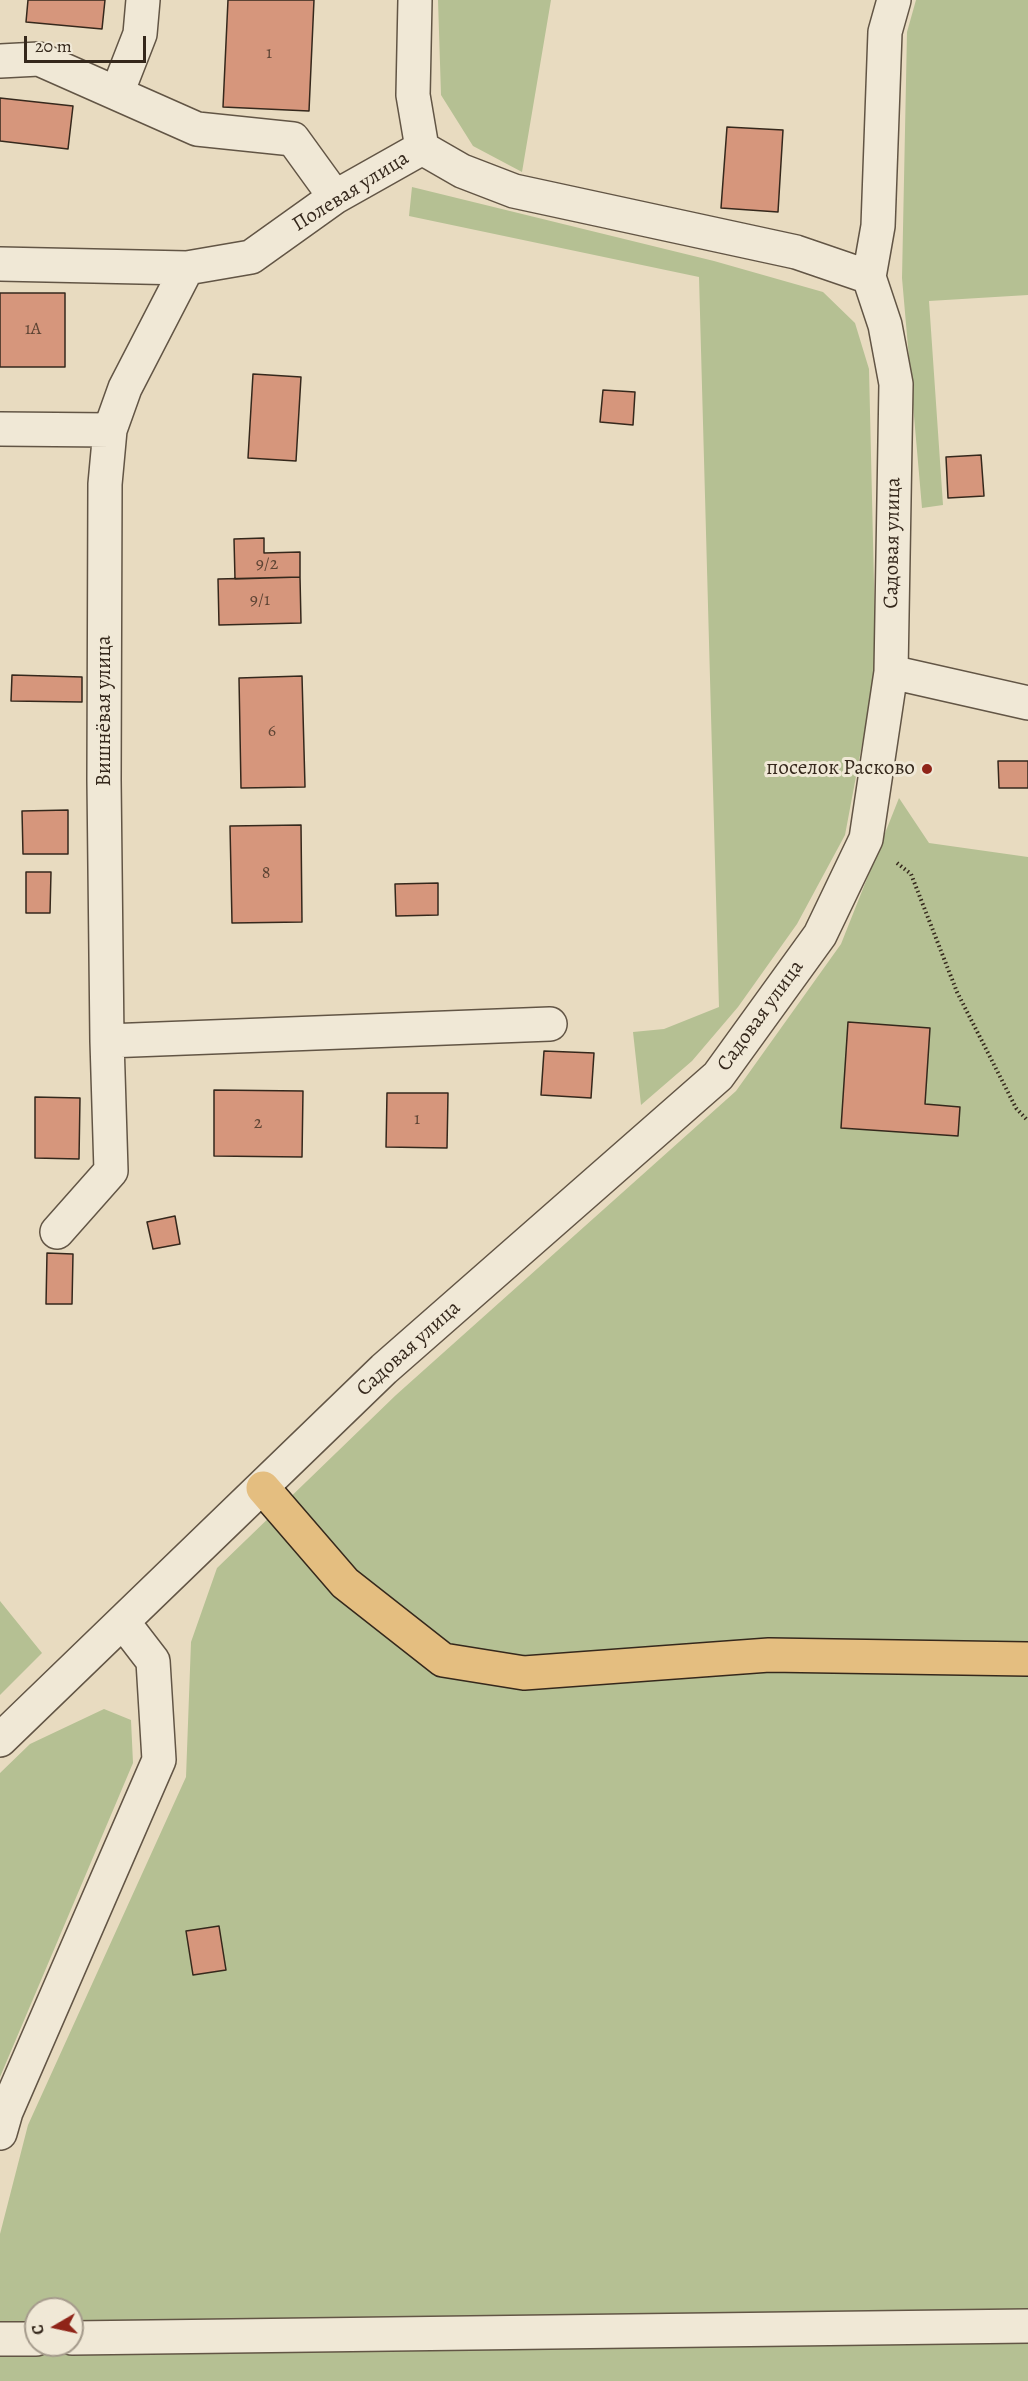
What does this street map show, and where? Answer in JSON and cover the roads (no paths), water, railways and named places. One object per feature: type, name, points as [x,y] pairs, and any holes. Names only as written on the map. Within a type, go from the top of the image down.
[{"type":"main road","points":[[263,1488],[345,1583],[442,1659],[524,1673],[770,1655],[1028,1659]]},
{"type":"street","points":[[117,93],[140,34],[143,0]]},
{"type":"street","points":[[415,0],[413,94],[423,148]]},
{"type":"street","name":"Садовая улица","points":[[0,1740],[384,1370],[718,1076],[820,934],[866,839],[891,672],[896,384],[885,325],[869,278],[878,226],[885,32],[894,0]]},
{"type":"street","points":[[0,62],[39,59],[197,129],[293,139],[335,197]]},
{"type":"street","name":"Полевая улица","points":[[0,264],[188,268],[251,257],[335,197],[423,148],[462,171],[514,191],[796,252],[869,278]]},
{"type":"street","name":"Вишнёвая улица","points":[[57,1232],[111,1171],[104,780],[105,508],[110,430],[125,388],[188,268]]},
{"type":"street","points":[[0,429],[110,430]]},
{"type":"street","points":[[891,672],[1028,703]]},
{"type":"street","points":[[107,1041],[550,1024]]},
{"type":"street","points":[[0,2133],[11,2101],[159,1760],[153,1661],[123,1622]]},
{"type":"street","points":[[84,2338],[1028,2326]]},
{"type":"street","points":[[0,2339],[24,2339]]},
{"type":"place","name":"поселок Расково","points":[[927,769]]}]
